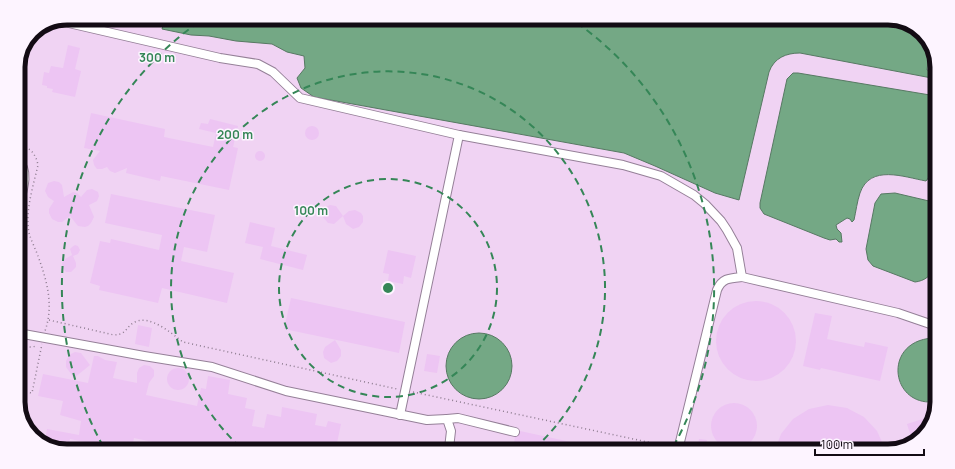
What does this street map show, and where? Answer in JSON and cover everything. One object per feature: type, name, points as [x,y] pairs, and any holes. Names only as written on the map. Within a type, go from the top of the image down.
[{"type":"street","points":[[77,25],[220,58],[258,64],[272,72],[300,98],[459,135],[623,165],[661,176],[694,195],[721,221],[737,248],[742,277]]},
{"type":"street","points":[[400,415],[404,390],[459,135]]},
{"type":"street","points":[[679,444],[717,290],[720,283],[726,279],[742,277],[898,313],[930,324]]},
{"type":"street","points":[[25,334],[212,367],[286,391],[400,415],[427,420],[458,418],[515,432]]},
{"type":"street","points":[[447,419],[451,431],[449,444]]},
{"type":"path","points":[[25,146],[36,158],[38,165],[28,220],[29,234],[46,277],[49,320],[43,338],[32,393],[25,392]]},
{"type":"path","points":[[49,320],[114,335],[126,332],[134,322],[152,322],[161,326],[183,342],[655,444]]},
{"type":"path","points":[[25,345],[34,347],[43,338]]},
{"type":"shaded area","points":[[61,25],[888,25],[907,29],[920,39],[926,48],[930,64],[930,408],[926,421],[914,435],[904,441],[894,444],[67,444],[48,440],[35,430],[29,421],[25,405],[25,64],[29,48],[39,35],[53,27]]},
{"type":"shaded area","points":[[163,25],[888,25],[907,29],[920,39],[928,53],[927,70],[930,71],[930,78],[800,53],[781,57],[774,63],[769,72],[739,200],[715,193],[624,153],[314,97],[301,88],[297,78],[305,68],[304,56],[287,52],[272,44],[191,35],[162,29]]},
{"type":"shaded area","points":[[793,73],[798,73],[930,95],[930,176],[926,181],[898,175],[879,175],[871,178],[865,184],[860,193],[854,220],[852,222],[847,218],[836,225],[837,229],[841,233],[842,242],[839,242],[836,239],[830,240],[824,238],[764,214],[760,208],[760,203],[787,79]]},
{"type":"shaded area","points":[[895,193],[930,201],[930,274],[924,279],[915,282],[873,266],[868,260],[866,249],[875,203],[881,194]]},
{"type":"shaded area","points":[[473,333],[485,333],[497,338],[507,348],[512,360],[510,379],[497,394],[485,399],[473,399],[461,394],[451,384],[446,372],[446,360],[451,348],[461,338]]},
{"type":"shaded area","points":[[930,339],[930,402],[918,400],[907,393],[901,383],[898,372],[900,360],[906,350],[917,342]]},
{"type":"building","points":[[68,45],[80,48],[75,69],[81,71],[75,97],[52,92],[53,89],[42,85],[44,72],[49,73],[51,66],[63,68]]},
{"type":"building","points":[[91,113],[165,129],[164,137],[213,147],[216,133],[199,129],[201,123],[208,124],[210,119],[238,126],[233,147],[238,148],[229,190],[161,176],[160,181],[126,173],[127,168],[115,173],[110,171],[107,167],[97,169],[93,160],[100,151],[84,148]]},
{"type":"building","points":[[309,126],[315,126],[319,130],[319,136],[315,140],[309,140],[305,136],[305,130]]},
{"type":"building","points":[[260,151],[265,156],[260,161],[255,156]]},
{"type":"building","points":[[54,181],[59,182],[62,185],[64,197],[73,192],[77,193],[81,197],[87,190],[92,189],[98,192],[99,196],[97,201],[89,205],[94,217],[88,226],[78,226],[70,216],[62,222],[52,219],[49,209],[54,201],[48,197],[45,191],[48,183]]},
{"type":"building","points":[[111,194],[215,215],[207,252],[184,247],[181,261],[234,273],[227,303],[162,288],[158,303],[99,290],[100,286],[90,283],[100,241],[110,243],[111,239],[159,250],[162,235],[105,223]]},
{"type":"building","points":[[330,205],[336,206],[343,216],[334,224],[328,223],[322,216],[324,208]]},
{"type":"building","points":[[355,210],[363,216],[363,222],[359,227],[353,229],[346,224],[343,216],[349,211]]},
{"type":"building","points":[[250,222],[275,228],[271,246],[307,255],[303,270],[260,259],[263,247],[245,243]]},
{"type":"building","points":[[75,245],[78,246],[80,250],[78,254],[73,256],[76,267],[71,272],[66,272],[62,263],[65,259],[72,255],[70,249]]},
{"type":"building","points":[[388,250],[416,256],[411,278],[404,276],[403,284],[388,281],[389,274],[383,273]]},
{"type":"building","points":[[291,298],[405,322],[399,353],[284,329]]},
{"type":"building","points":[[756,301],[771,304],[784,313],[793,326],[796,341],[793,356],[784,369],[771,378],[756,381],[741,378],[728,369],[719,356],[716,341],[719,326],[728,313],[741,304]]},
{"type":"building","points":[[815,313],[832,316],[827,339],[864,347],[865,342],[888,347],[880,381],[821,368],[820,370],[803,366]]},
{"type":"building","points":[[138,325],[152,328],[149,347],[135,344]]},
{"type":"building","points":[[335,340],[341,350],[341,356],[337,361],[331,363],[324,358],[323,352],[325,347]]},
{"type":"building","points":[[75,352],[81,353],[90,365],[74,378],[66,367],[66,361],[69,355]]},
{"type":"building","points":[[427,354],[440,356],[437,373],[424,371]]},
{"type":"building","points":[[94,356],[98,356],[105,360],[117,362],[113,378],[137,383],[137,373],[139,368],[144,365],[150,366],[154,370],[154,376],[149,383],[146,395],[197,406],[201,388],[206,389],[208,376],[230,380],[228,394],[247,398],[245,408],[255,410],[252,426],[264,428],[267,414],[281,417],[282,407],[317,414],[315,425],[326,427],[328,421],[341,424],[337,444],[162,444],[134,438],[133,444],[84,444],[85,442],[70,439],[69,444],[67,444],[48,440],[45,438],[47,429],[79,435],[81,421],[60,415],[63,401],[38,396],[43,374],[88,383]]},
{"type":"building","points":[[178,368],[182,369],[188,375],[188,383],[182,389],[178,390],[174,389],[168,383],[167,379],[168,375],[174,369]]},
{"type":"building","points":[[734,403],[747,407],[753,413],[757,426],[755,435],[748,444],[720,444],[713,435],[711,426],[715,413],[721,407]]},
{"type":"building","points":[[828,405],[847,408],[864,417],[877,431],[883,444],[777,444],[781,434],[793,419],[809,409]]},
{"type":"building","points":[[927,418],[918,432],[911,437],[907,424]]},
{"type":"building","points":[[520,431],[580,444],[514,444],[515,437],[519,435]]},
{"type":"building","points":[[699,439],[707,440],[706,444],[698,444]]}]
